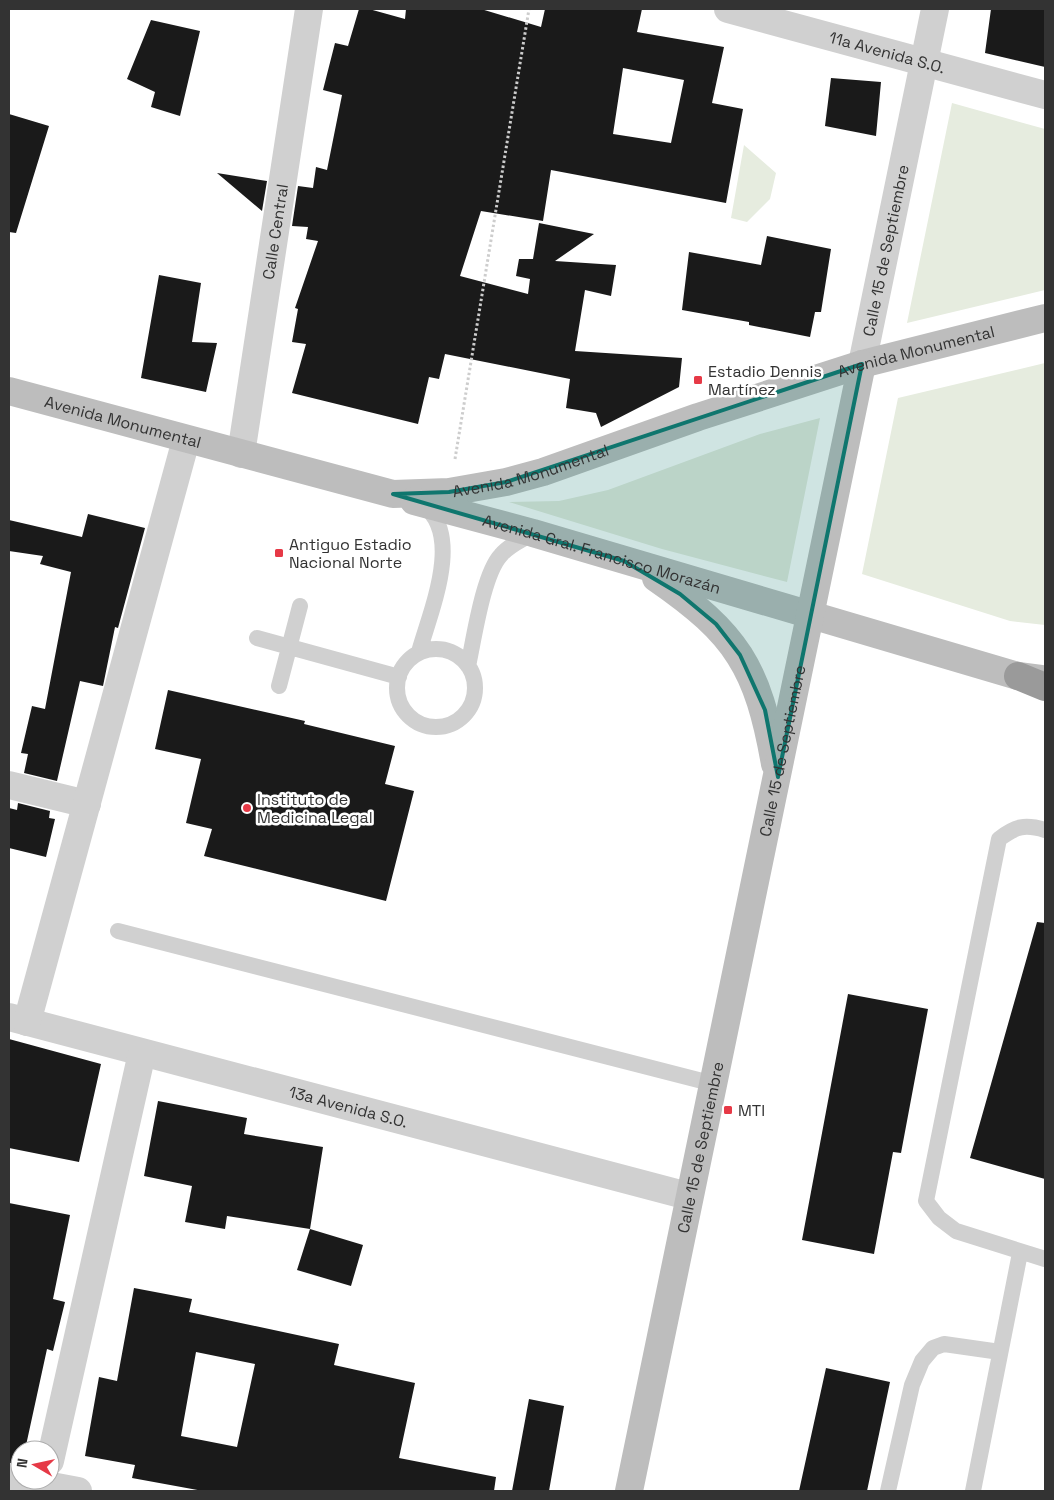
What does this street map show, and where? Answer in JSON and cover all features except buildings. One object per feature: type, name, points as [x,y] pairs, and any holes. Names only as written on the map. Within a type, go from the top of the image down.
[{"type":"highway","points":[[1018,676],[1045,688]]},
{"type":"main road","name":"Avenida Monumental","points":[[9,391],[393,494],[449,492],[506,482],[543,472],[698,417],[862,364],[1045,318]]},
{"type":"main road","name":"Calle 15 de Septiembre","points":[[629,1491],[688,1196],[714,1084],[862,364]]},
{"type":"main road","name":"Avenida Gral. Francisco Morazán","points":[[393,494],[422,504],[533,533],[811,616]]},
{"type":"main road","points":[[624,561],[656,578],[692,604],[728,638],[756,686],[765,710],[778,777]]},
{"type":"main road","points":[[811,616],[1018,676],[1045,680]]},
{"type":"street","name":"Calle Central","points":[[241,454],[309,9]]},
{"type":"street","name":"11a Avenida S.O.","points":[[728,9],[1045,95]]},
{"type":"street","name":"Calle 15 de Septiembre","points":[[862,364],[935,9]]},
{"type":"street","points":[[18,1020],[87,804],[186,440]]},
{"type":"street","points":[[9,786],[87,804]]},
{"type":"street","name":"13a Avenida S.O.","points":[[18,1020],[688,1196]]},
{"type":"street","points":[[55,1440],[142,1052]]},
{"type":"street","points":[[60,1482],[78,1491]]},
{"type":"lane","points":[[419,652],[440,574],[444,546],[443,533],[437,520],[422,504]]},
{"type":"lane","points":[[468,666],[487,585],[496,561],[505,550],[533,533]]},
{"type":"lane","points":[[279,686],[300,606]]},
{"type":"lane","points":[[257,638],[399,677]]},
{"type":"lane","points":[[430,649],[443,649],[454,653],[468,666],[474,683],[474,695],[469,708],[460,718],[448,725],[435,727],[422,724],[410,717],[402,707],[398,694],[399,677],[408,659],[419,652],[430,649]]},
{"type":"lane","points":[[1045,830],[1030,825],[1014,828],[1000,839],[926,1201],[939,1218],[956,1231],[1045,1260]]},
{"type":"lane","points":[[118,930],[714,1084]]},
{"type":"lane","points":[[973,1491],[1020,1253]]},
{"type":"lane","points":[[888,1491],[912,1385],[922,1361],[933,1348],[944,1344],[1000,1352]]},
{"type":"path","points":[[449,492],[530,9]]},
{"type":"highlighted area","points":[[862,364],[778,777],[765,710],[740,655],[716,624],[680,594],[624,561],[393,494],[449,492],[506,482]]},
{"type":"shaded area","points":[[952,103],[1045,129],[1045,290],[907,323]]},
{"type":"shaded area","points":[[744,145],[776,173],[770,199],[747,222],[731,218]]},
{"type":"shaded area","points":[[1045,363],[1045,625],[1010,621],[862,574],[898,398]]},
{"type":"shaded area","points":[[820,418],[787,582],[662,549],[509,502],[559,501],[608,490],[760,434]]},
{"type":"place","name":"Estadio Dennis Martínez","points":[[698,380]]},
{"type":"place","name":"Antiguo Estadio Nacional Norte","points":[[279,553]]},
{"type":"place","name":"Instituto de Medicina Legal","points":[[247,808]]},
{"type":"place","name":"MTI","points":[[728,1110]]}]
